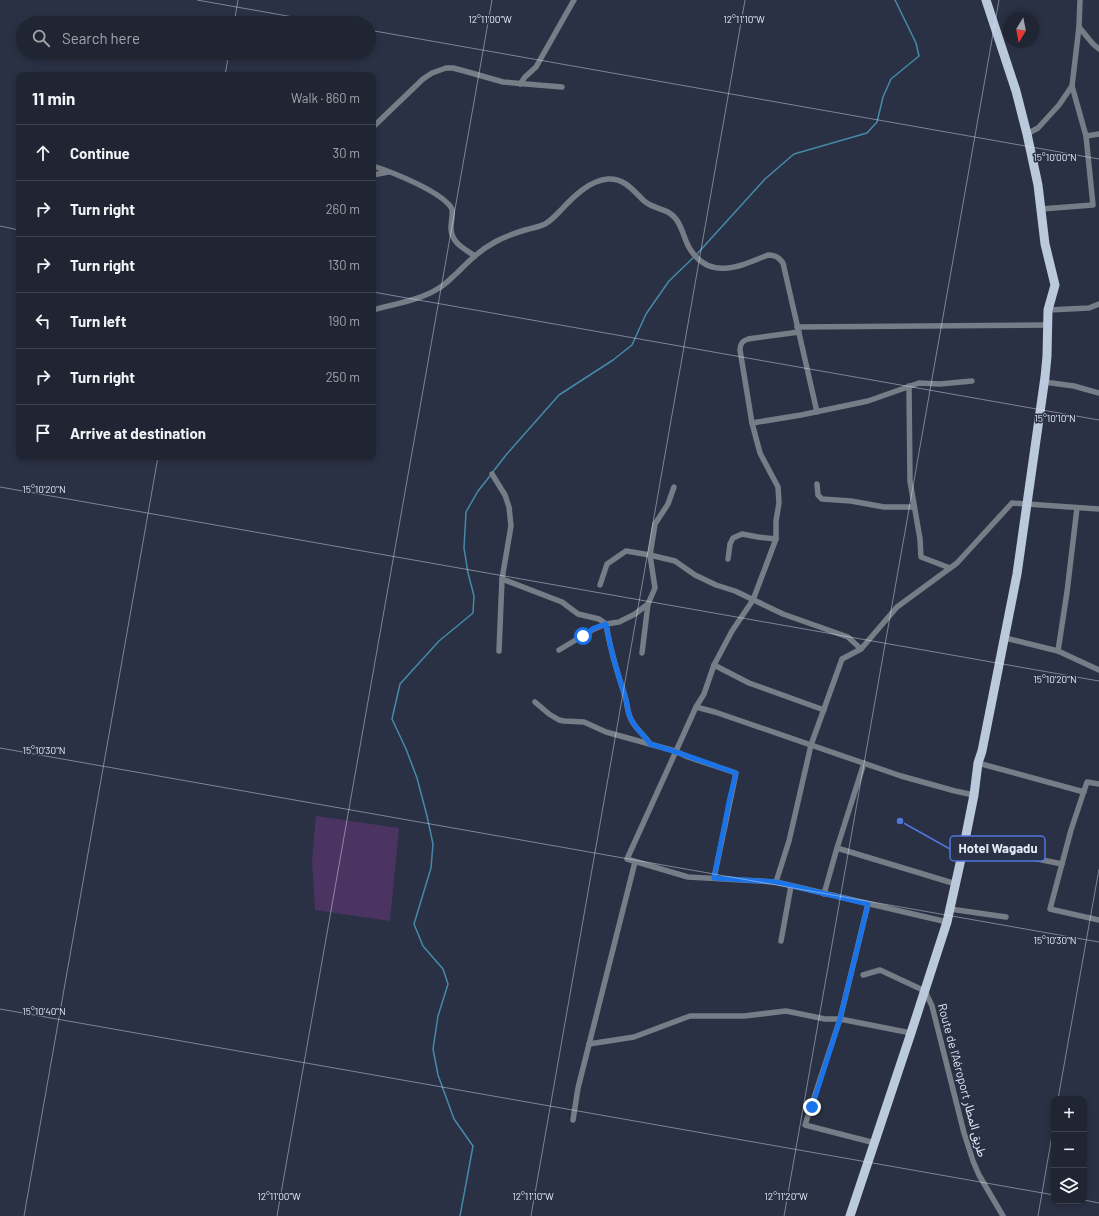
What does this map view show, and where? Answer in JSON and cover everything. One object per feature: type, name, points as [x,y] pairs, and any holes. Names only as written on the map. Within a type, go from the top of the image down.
[{"type":"main road","points":[[850,1216],[925,991],[956,884],[974,795],[978,763],[982,751],[1017,574],[1044,382],[1047,356],[1048,310],[1055,285],[1044,244],[1038,185],[1027,134],[1016,91],[986,0]]},
{"type":"street","points":[[520,84],[536,67],[574,0]]},
{"type":"street","points":[[1041,209],[1093,205],[1086,136],[1072,86],[1079,27],[1080,0]]},
{"type":"street","points":[[1079,27],[1099,49]]},
{"type":"street","points":[[376,124],[422,79],[437,70],[446,68],[453,68],[503,82],[562,87]]},
{"type":"street","points":[[1027,134],[1038,128],[1059,105],[1072,86]]},
{"type":"street","points":[[1086,136],[1099,134]]},
{"type":"street","points":[[376,167],[421,186],[450,205],[452,214],[451,235],[458,244],[475,256]]},
{"type":"street","points":[[376,174],[390,172]]},
{"type":"street","points":[[376,309],[431,293],[447,283],[475,256],[495,242],[513,234],[545,224],[570,201],[590,186],[608,179],[615,179],[629,186],[650,205],[672,214],[678,221],[690,250],[698,260],[707,266],[718,269],[729,269],[768,255],[774,255],[780,258],[783,263],[817,412]]},
{"type":"street","points":[[1048,310],[1089,308],[1099,304]]},
{"type":"street","points":[[946,922],[776,882],[688,877],[627,859],[675,751],[696,707],[704,694],[714,665],[732,631],[753,600],[776,538],[776,521],[779,503],[778,487],[760,454],[752,424],[740,350],[740,345],[743,341],[798,329],[1047,325]]},
{"type":"street","points":[[752,424],[868,401],[919,383],[940,384],[972,381]]},
{"type":"street","points":[[1044,382],[1074,386],[1099,393]]},
{"type":"street","points":[[909,386],[910,481],[920,539],[920,557],[950,568]]},
{"type":"street","points":[[492,474],[505,496],[509,507],[511,526],[502,579],[499,650]]},
{"type":"street","points":[[817,484],[818,495],[822,499],[851,501],[884,507],[914,507]]},
{"type":"street","points":[[642,653],[648,604],[655,588],[650,555],[655,524],[668,504],[674,487]]},
{"type":"street","points":[[776,882],[789,841],[811,745],[842,659],[861,649],[897,607],[956,563],[1012,503],[1099,509]]},
{"type":"street","points":[[1058,651],[1077,508]]},
{"type":"street","points":[[728,559],[730,544],[733,538],[742,534],[776,538]]},
{"type":"street","points":[[600,586],[607,564],[626,551],[675,561],[695,575],[716,585],[735,591],[782,614],[848,637],[861,649]]},
{"type":"street","points":[[502,579],[562,602],[578,614],[599,619],[606,624],[610,647],[630,717],[635,727],[646,737],[650,744]]},
{"type":"street","points":[[559,650],[594,628],[619,622],[635,614],[648,604]]},
{"type":"street","points":[[1005,638],[1058,651],[1099,670]]},
{"type":"street","points":[[714,665],[756,685],[824,710]]},
{"type":"street","points":[[535,702],[559,720],[584,722],[606,732],[675,751],[688,757],[736,773],[714,878]]},
{"type":"street","points":[[696,707],[715,712],[901,776],[955,792],[974,795]]},
{"type":"street","points":[[824,894],[864,763]]},
{"type":"street","points":[[978,763],[1084,792]]},
{"type":"street","points":[[1099,784],[1087,782],[1071,830],[1050,909],[1099,920]]},
{"type":"street","points":[[964,844],[1062,864]]},
{"type":"street","points":[[837,848],[956,884]]},
{"type":"street","points":[[573,1120],[578,1088],[635,862]]},
{"type":"street","points":[[781,941],[791,886]]},
{"type":"street","points":[[868,904],[840,1019],[806,1125],[875,1143]]},
{"type":"street","points":[[950,909],[1006,917]]},
{"type":"street","points":[[863,975],[880,970],[925,991]]},
{"type":"street","name":"Route de l'Aéroport طريق المطار","points":[[925,991],[932,1006],[964,1133],[973,1161],[979,1176],[1003,1216]]},
{"type":"street","points":[[589,1044],[634,1037],[690,1016],[744,1016],[786,1011],[826,1019],[840,1019],[911,1033]]},
{"type":"shaded area","points":[[316,816],[399,828],[390,921],[315,910],[312,861]]},
{"type":"waterway","points":[[697,254],[765,179],[794,154],[867,133],[877,122],[883,97],[891,79],[919,56],[916,43],[895,0]]},
{"type":"waterway","points":[[492,473],[559,395],[613,360],[632,345],[646,314],[669,281],[694,257]]},
{"type":"waterway","points":[[460,1216],[473,1146],[454,1119],[438,1075],[433,1049],[438,1016],[448,984],[443,969],[423,946],[414,924],[431,868],[433,844],[417,778],[392,719],[400,684],[439,641],[473,613],[474,596],[464,548],[466,512],[478,491],[490,476]]},
{"type":"place","name":"Hotel Wagadu","points":[[900,821]]},
{"type":"route","points":[[583,636],[594,628],[606,624],[610,647],[630,717],[635,727],[646,737],[650,744],[675,751],[688,757],[736,773],[714,878],[776,882],[868,904],[840,1019],[812,1107]]}]
